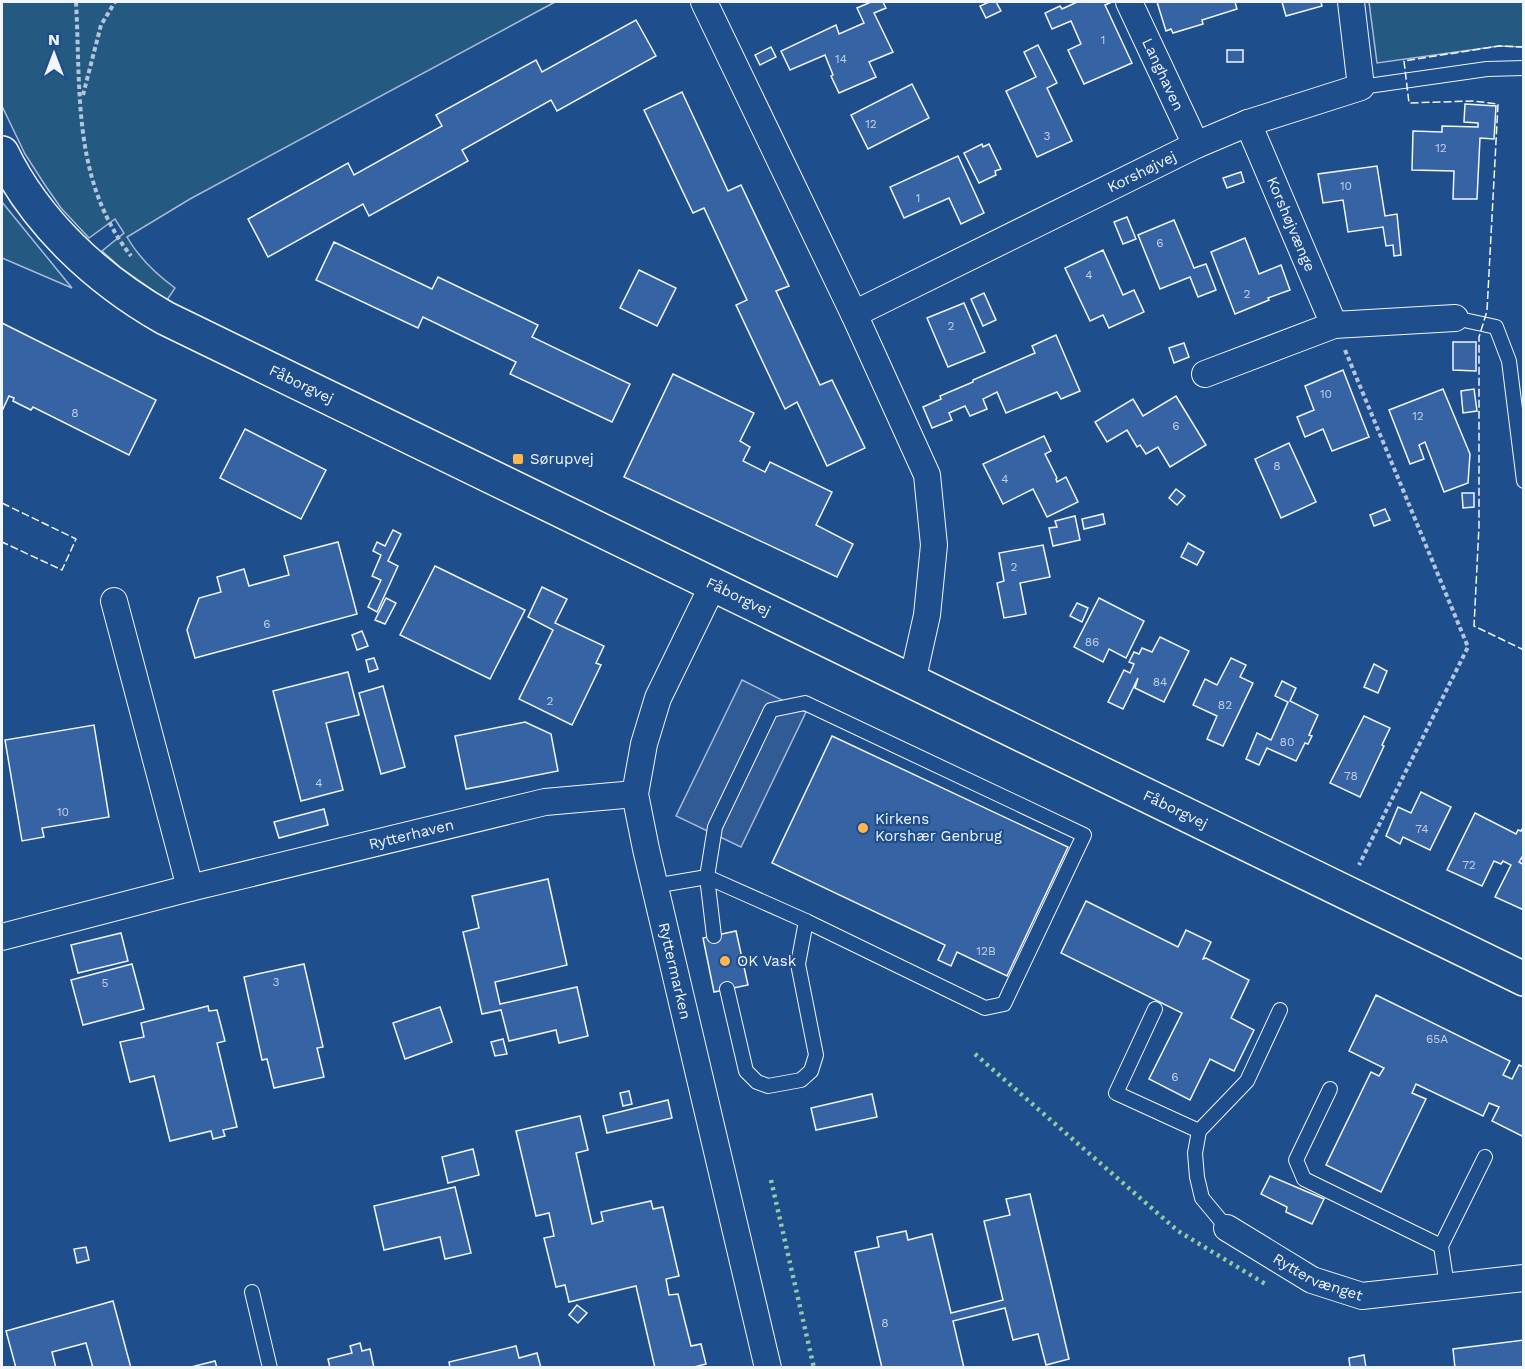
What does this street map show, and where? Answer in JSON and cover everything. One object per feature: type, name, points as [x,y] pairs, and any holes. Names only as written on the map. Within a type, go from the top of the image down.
[{"type":"street","points":[[704,2],[854,314],[927,476],[934,545],[927,615],[912,682]]},
{"type":"street","name":"Langhaven","points":[[1129,2],[1196,145]]},
{"type":"street","points":[[1351,2],[1361,87]]},
{"type":"street","name":"Korshøjvej","points":[[854,314],[1196,145],[1248,123],[1361,87]]},
{"type":"street","name":"Korshøjvænge","points":[[1248,123],[1334,325]]},
{"type":"street","name":"Fåborgvej","points":[[2,153],[34,205],[56,232],[102,275],[145,307],[1524,979]]},
{"type":"street","points":[[1205,375],[1334,325],[1455,318]]},
{"type":"street","name":"Ryttermarken","points":[[713,585],[658,698],[644,744],[635,794],[654,886],[768,1368]]},
{"type":"street","points":[[114,601],[190,888]]},
{"type":"street","name":"Rytterhaven","points":[[2,937],[190,888],[545,802],[635,794]]},
{"type":"street","name":"Ryttervænget","points":[[1227,1228],[1312,1280],[1362,1296],[1524,1278]]},
{"type":"lane","points":[[1361,87],[1487,69],[1524,68]]},
{"type":"lane","points":[[1455,318],[1496,327],[1509,361],[1524,481]]},
{"type":"lane","points":[[654,886],[707,877],[806,921],[985,1008],[1004,1004],[1084,836],[806,703],[771,710],[715,827],[707,877],[714,936]]},
{"type":"lane","points":[[727,989],[746,1071],[757,1082],[768,1086],[801,1080],[811,1071],[816,1055],[798,964],[806,921]]},
{"type":"lane","points":[[1155,1009],[1116,1093],[1199,1131]]},
{"type":"lane","points":[[1227,1228],[1202,1198],[1195,1153],[1199,1131],[1247,1081],[1280,1010]]},
{"type":"lane","points":[[1330,1089],[1296,1160],[1304,1179],[1441,1246]]},
{"type":"lane","points":[[1448,1287],[1441,1246],[1485,1156]]},
{"type":"lane","points":[[252,1292],[270,1368]]},
{"type":"path","points":[[76,2],[84,147],[95,192],[112,230],[138,265]]},
{"type":"path","points":[[81,102],[101,25],[115,2]]},
{"type":"path","points":[[1334,325],[1468,647],[1346,892]]},
{"type":"shaded area","points":[[2,2],[555,2],[190,199],[127,237],[148,265],[175,288],[167,300],[121,268],[102,251],[124,233],[115,219],[89,238],[61,208],[25,154],[2,106]]},
{"type":"shaded area","points":[[1369,2],[1523,2],[1523,47],[1499,46],[1377,63]]},
{"type":"shaded area","points":[[2,202],[72,288],[2,258]]},
{"type":"shaded area","points":[[742,680],[806,712],[741,847],[676,816]]},
{"type":"building","points":[[871,2],[883,2],[886,8],[874,13],[893,52],[869,62],[876,77],[839,93],[825,55],[790,70],[781,51],[836,25],[839,34],[864,23],[857,8]]},
{"type":"building","points":[[996,2],[1001,11],[986,18],[980,6]]},
{"type":"building","points":[[1077,2],[1112,2],[1105,5],[1132,63],[1084,84],[1068,50],[1081,44],[1071,21],[1052,29],[1045,13]]},
{"type":"building","points":[[1157,2],[1235,2],[1237,9],[1202,20],[1203,24],[1173,33],[1171,29],[1166,31]]},
{"type":"building","points":[[1282,2],[1321,2],[1322,6],[1286,16]]},
{"type":"building","points":[[636,20],[656,56],[557,111],[551,100],[462,150],[468,161],[369,216],[363,204],[268,257],[248,219],[348,163],[354,175],[442,126],[436,115],[536,60],[542,72]]},
{"type":"building","points":[[1038,45],[1057,83],[1047,88],[1072,141],[1037,157],[1006,91],[1036,77],[1024,52]]},
{"type":"building","points":[[771,47],[776,57],[760,65],[755,55]]},
{"type":"building","points":[[1227,50],[1243,50],[1243,62],[1227,62]]},
{"type":"building","points":[[912,84],[929,118],[868,149],[851,115]]},
{"type":"building","points":[[682,92],[728,191],[741,185],[789,286],[776,291],[820,385],[832,380],[865,448],[827,466],[797,402],[785,409],[736,305],[747,300],[704,208],[693,213],[644,110]]},
{"type":"building","points":[[1465,104],[1496,106],[1494,139],[1480,138],[1477,199],[1453,199],[1454,171],[1412,170],[1413,131],[1442,132],[1442,126],[1478,127],[1478,123],[1464,122]]},
{"type":"building","points":[[982,144],[983,147],[989,144],[1001,169],[995,171],[996,175],[979,183],[964,153]]},
{"type":"building","points":[[958,156],[984,213],[961,224],[949,198],[904,218],[890,187]]},
{"type":"building","points":[[1377,166],[1385,216],[1397,214],[1401,255],[1394,256],[1393,245],[1386,246],[1383,227],[1348,232],[1343,200],[1323,203],[1318,174]]},
{"type":"building","points":[[1241,172],[1244,182],[1227,188],[1223,178]]},
{"type":"building","points":[[1127,217],[1136,239],[1123,244],[1114,222]]},
{"type":"building","points":[[1174,220],[1194,268],[1206,264],[1216,290],[1198,297],[1190,277],[1160,289],[1138,235]]},
{"type":"building","points":[[1245,238],[1259,274],[1281,265],[1290,290],[1235,314],[1211,252]]},
{"type":"building","points":[[334,242],[432,289],[438,277],[538,325],[532,337],[630,384],[612,422],[510,374],[516,362],[423,317],[418,328],[316,280]]},
{"type":"building","points":[[1103,250],[1123,295],[1134,290],[1144,312],[1109,328],[1103,315],[1090,321],[1065,268]]},
{"type":"building","points":[[639,270],[676,288],[657,326],[620,308]]},
{"type":"building","points":[[984,293],[996,320],[983,326],[971,299]]},
{"type":"building","points":[[964,303],[985,352],[948,367],[927,318]]},
{"type":"building","points":[[2,323],[156,400],[129,455],[33,407],[31,410],[13,401],[14,398],[9,396],[2,411]]},
{"type":"building","points":[[1056,335],[1080,391],[1061,399],[1057,392],[1006,413],[997,392],[983,399],[987,409],[970,416],[965,406],[949,413],[952,420],[932,428],[923,407],[973,380],[1035,353],[1032,346]]},
{"type":"building","points":[[1453,342],[1476,342],[1476,371],[1453,370]]},
{"type":"building","points":[[1184,343],[1189,357],[1174,363],[1169,348]]},
{"type":"building","points":[[1343,370],[1369,437],[1332,451],[1323,429],[1305,437],[1297,417],[1314,410],[1305,386]]},
{"type":"building","points":[[673,374],[754,413],[740,441],[750,447],[743,461],[765,472],[770,462],[832,492],[816,525],[853,544],[837,577],[624,477]]},
{"type":"building","points":[[1443,389],[1470,454],[1468,483],[1444,492],[1425,442],[1419,445],[1424,459],[1410,464],[1389,410]]},
{"type":"building","points":[[1474,389],[1477,411],[1463,413],[1461,391]]},
{"type":"building","points":[[1176,396],[1206,445],[1170,467],[1158,447],[1146,454],[1140,445],[1137,447],[1127,430],[1107,442],[1095,422],[1133,399],[1143,416]]},
{"type":"building","points":[[245,429],[326,470],[301,519],[220,478]]},
{"type":"building","points":[[1044,436],[1051,451],[1045,454],[1057,482],[1066,477],[1078,502],[1047,517],[1033,489],[1003,504],[983,464]]},
{"type":"building","points":[[1289,443],[1316,502],[1281,518],[1255,459]]},
{"type":"building","points":[[1176,489],[1185,496],[1177,505],[1169,498]]},
{"type":"building","points":[[1462,493],[1474,493],[1474,507],[1463,508]]},
{"type":"building","points":[[1385,509],[1390,520],[1374,526],[1370,515]]},
{"type":"building","points":[[1103,514],[1105,524],[1084,529],[1082,519]]},
{"type":"building","points":[[1075,516],[1080,540],[1053,546],[1049,528],[1057,527],[1055,521]]},
{"type":"building","points":[[393,530],[401,534],[388,561],[398,566],[377,612],[368,607],[381,580],[372,576],[381,555],[373,551],[377,542],[385,546]]},
{"type":"building","points":[[338,542],[357,614],[195,658],[187,630],[199,598],[221,592],[217,577],[244,569],[249,586],[289,575],[284,556]]},
{"type":"building","points":[[1188,543],[1204,552],[1197,565],[1181,557]]},
{"type":"building","points":[[1043,545],[1050,577],[1020,583],[1026,614],[1004,618],[997,583],[1004,581],[999,553]]},
{"type":"building","points":[[435,566],[525,610],[490,679],[400,635]]},
{"type":"building","points":[[542,587],[567,599],[555,623],[604,646],[596,663],[601,665],[572,725],[519,699],[553,630],[528,617]]},
{"type":"building","points":[[386,598],[396,603],[385,624],[375,620]]},
{"type":"building","points":[[1099,598],[1144,621],[1126,658],[1109,649],[1103,662],[1074,647]]},
{"type":"building","points":[[1077,603],[1088,608],[1082,622],[1070,616]]},
{"type":"building","points":[[362,631],[368,646],[357,650],[352,635]]},
{"type":"building","points":[[1160,637],[1189,651],[1164,702],[1135,688],[1138,678],[1123,709],[1108,702],[1124,670],[1130,673],[1134,664],[1129,662],[1134,652],[1139,654],[1142,648],[1152,652]]},
{"type":"building","points":[[374,658],[378,669],[369,672],[366,660]]},
{"type":"building","points":[[1231,658],[1246,665],[1240,677],[1253,683],[1223,746],[1207,739],[1217,716],[1193,705],[1205,679],[1217,685]]},
{"type":"building","points":[[1374,664],[1387,671],[1378,693],[1364,687]]},
{"type":"building","points":[[348,672],[359,715],[326,723],[343,790],[301,801],[273,691]]},
{"type":"building","points":[[1282,681],[1296,688],[1290,701],[1318,715],[1309,735],[1312,736],[1308,744],[1305,743],[1296,761],[1267,748],[1259,765],[1246,759],[1257,733],[1271,740],[1288,702],[1275,696]]},
{"type":"building","points":[[383,686],[405,767],[381,774],[359,693]]},
{"type":"building","points":[[1364,716],[1390,728],[1360,797],[1330,783]]},
{"type":"building","points":[[525,722],[551,734],[558,771],[466,789],[455,736]]},
{"type":"building","points":[[94,725],[109,817],[42,828],[44,837],[22,841],[5,740]]},
{"type":"building","points":[[832,736],[1068,847],[1007,976],[957,952],[951,966],[938,960],[945,945],[772,863]]},
{"type":"building","points":[[1421,792],[1451,807],[1430,850],[1403,837],[1400,844],[1386,836],[1398,807],[1411,813]]},
{"type":"building","points":[[324,809],[328,825],[279,838],[274,822]]},
{"type":"building","points":[[1475,813],[1516,834],[1524,826],[1524,854],[1519,862],[1524,865],[1524,910],[1495,897],[1511,865],[1503,861],[1501,864],[1494,861],[1482,886],[1447,870]]},
{"type":"building","points":[[548,879],[567,965],[495,982],[500,1004],[577,987],[588,1036],[559,1043],[556,1030],[509,1041],[501,1010],[482,1014],[463,932],[479,928],[472,896]]},
{"type":"building","points":[[1086,901],[1178,947],[1186,930],[1211,942],[1203,959],[1206,958],[1249,980],[1231,1018],[1254,1030],[1234,1071],[1210,1059],[1190,1100],[1149,1079],[1182,1013],[1061,953]]},
{"type":"building","name":"OK Vask","points":[[736,931],[748,985],[714,992],[703,938]]},
{"type":"building","points":[[121,933],[128,961],[78,973],[71,945]]},
{"type":"building","points":[[132,964],[144,1009],[83,1025],[71,980]]},
{"type":"building","points":[[304,964],[323,1047],[317,1048],[324,1077],[274,1088],[267,1059],[262,1060],[244,977]]},
{"type":"building","points":[[1376,995],[1510,1061],[1503,1075],[1512,1079],[1519,1065],[1524,1067],[1524,1137],[1492,1121],[1499,1107],[1489,1103],[1483,1116],[1416,1084],[1412,1093],[1426,1099],[1381,1192],[1326,1165],[1371,1072],[1379,1076],[1384,1068],[1349,1051]]},
{"type":"building","points":[[208,1006],[209,1011],[217,1010],[225,1041],[217,1043],[237,1127],[223,1130],[225,1136],[213,1139],[211,1131],[170,1141],[154,1076],[130,1082],[120,1042],[144,1037],[141,1023]]},
{"type":"building","points":[[440,1007],[452,1042],[405,1059],[393,1023]]},
{"type":"building","points":[[503,1039],[507,1054],[495,1056],[491,1042]]},
{"type":"building","points":[[629,1091],[632,1104],[623,1106],[620,1093]]},
{"type":"building","points":[[872,1094],[877,1117],[816,1130],[811,1108]]},
{"type":"building","points":[[668,1100],[672,1118],[607,1133],[603,1116]]},
{"type":"building","points":[[580,1116],[588,1150],[576,1153],[592,1224],[603,1221],[601,1212],[651,1201],[653,1209],[663,1207],[679,1276],[666,1279],[669,1295],[678,1294],[691,1346],[701,1344],[706,1364],[690,1368],[655,1368],[636,1286],[569,1302],[565,1285],[556,1287],[544,1238],[554,1236],[549,1213],[536,1216],[516,1131]]},
{"type":"building","points":[[473,1149],[479,1175],[448,1183],[442,1157]]},
{"type":"building","points":[[1270,1176],[1324,1199],[1312,1224],[1286,1212],[1287,1207],[1261,1194]]},
{"type":"building","points":[[455,1187],[471,1253],[445,1259],[440,1237],[384,1250],[374,1206]]},
{"type":"building","points":[[1030,1194],[1069,1359],[1046,1365],[1038,1334],[1013,1340],[1005,1308],[953,1321],[964,1368],[882,1368],[855,1252],[879,1247],[877,1237],[906,1231],[908,1240],[932,1234],[951,1313],[1003,1300],[984,1221],[1010,1215],[1006,1199]]},
{"type":"building","points":[[86,1247],[89,1260],[77,1263],[74,1249]]},
{"type":"building","points":[[113,1301],[131,1368],[93,1368],[86,1343],[52,1352],[56,1368],[16,1368],[6,1331]]},
{"type":"building","points":[[577,1305],[587,1313],[578,1323],[569,1315]]},
{"type":"building","points":[[1524,1340],[1524,1368],[1455,1368],[1453,1349]]},
{"type":"building","points":[[360,1343],[362,1351],[370,1349],[374,1368],[330,1368],[328,1359],[352,1353],[350,1346]]},
{"type":"building","points":[[516,1346],[519,1358],[537,1353],[541,1368],[450,1368],[449,1362]]},
{"type":"building","points":[[1364,1355],[1366,1368],[1350,1368],[1349,1358]]},
{"type":"building","points":[[215,1361],[217,1368],[191,1368],[191,1367]]},
{"type":"hedge","points":[[975,1054],[1178,1231],[1267,1285]]},
{"type":"hedge","points":[[771,1180],[814,1368]]},
{"type":"fence","points":[[1524,47],[1499,46],[1404,61],[1409,103],[1473,101],[1498,104],[1487,311],[1479,337],[1479,526],[1474,626],[1524,650]]},
{"type":"fence","points":[[2,503],[76,539],[62,570],[2,542]]},
{"type":"place","name":"Sørupvej","points":[[518,459]]},
{"type":"place","name":"Kirkens Korshær Genbrug","points":[[863,828]]},
{"type":"place","name":"OK Vask","points":[[725,961]]}]
